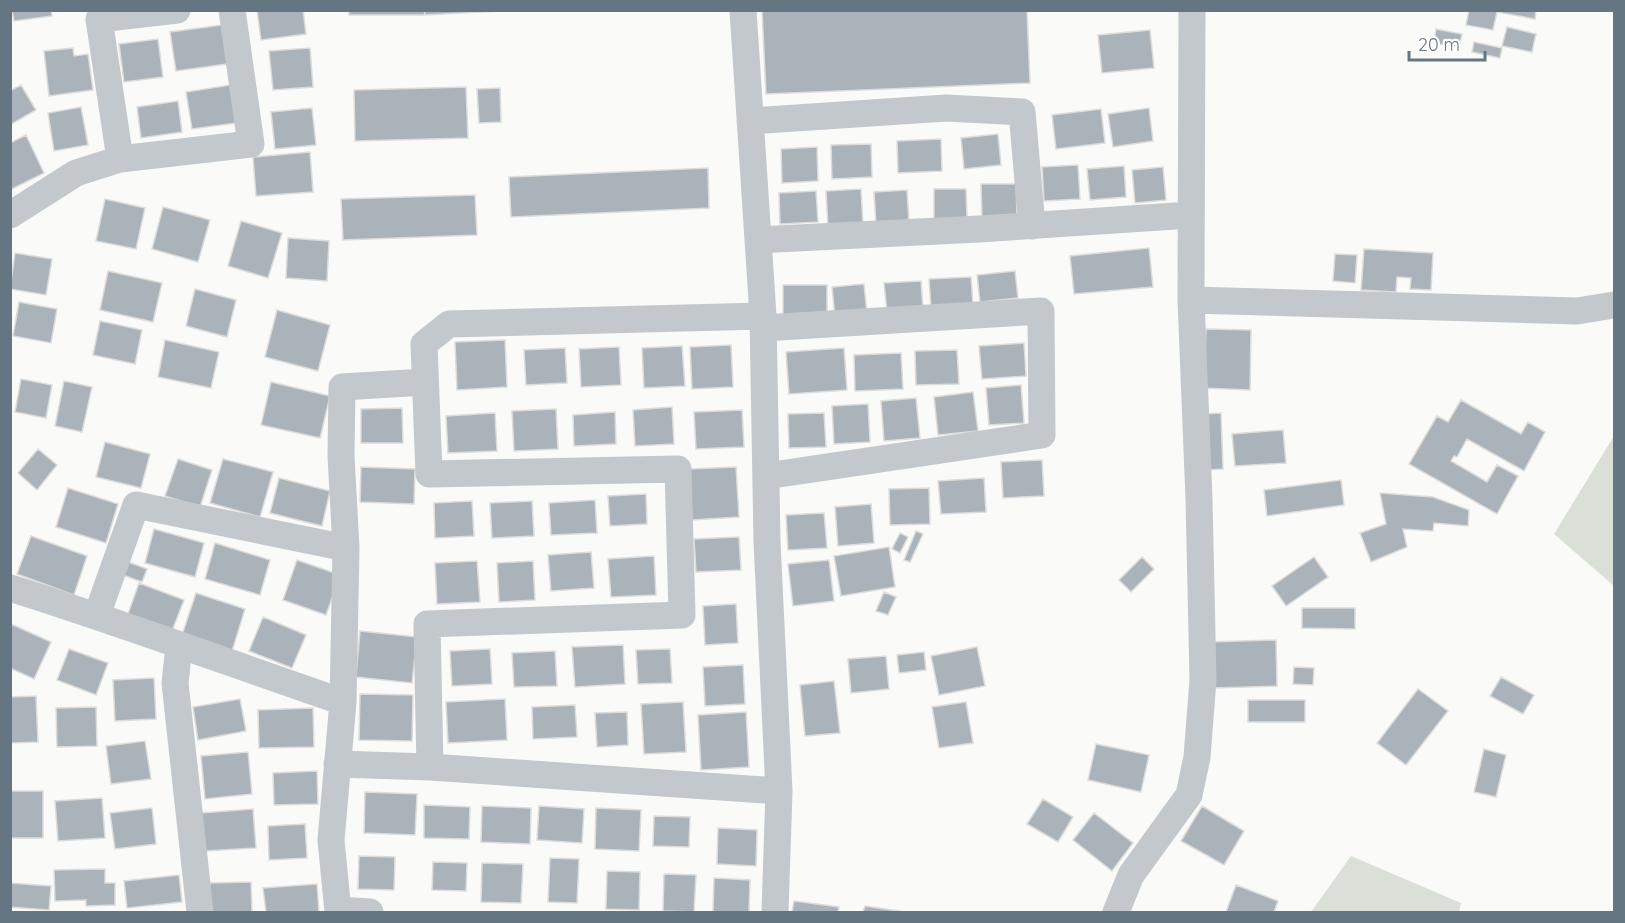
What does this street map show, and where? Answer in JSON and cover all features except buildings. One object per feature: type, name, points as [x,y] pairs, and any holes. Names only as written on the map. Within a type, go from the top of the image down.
[{"type":"street","points":[[120,159],[99,20],[177,10]]},
{"type":"street","points":[[10,215],[76,173],[120,159],[251,144],[232,10]]},
{"type":"street","points":[[743,10],[763,322],[766,542],[779,791],[775,912]]},
{"type":"street","points":[[1116,912],[1131,875],[1188,795],[1197,757],[1203,680],[1191,300],[1192,10]]},
{"type":"street","points":[[750,121],[946,108],[1022,112],[1032,226]]},
{"type":"street","points":[[758,240],[1032,226],[1191,215]]},
{"type":"street","points":[[1191,300],[1577,311],[1614,305]]},
{"type":"street","points":[[430,766],[427,624],[682,615],[678,469],[429,474],[424,344],[449,324],[763,322],[1041,311],[1042,435],[766,476]]},
{"type":"street","points":[[370,912],[338,911],[330,840],[343,702],[346,548],[341,456],[342,387],[424,382]]},
{"type":"street","points":[[97,615],[136,505],[346,548]]},
{"type":"street","points":[[10,588],[97,615],[179,646],[343,702]]},
{"type":"street","points":[[179,646],[176,683],[200,912]]},
{"type":"street","points":[[337,764],[430,766],[779,791]]},
{"type":"shaded area","points":[[1614,436],[1614,586],[1554,534]]},
{"type":"shaded area","points":[[1351,856],[1461,903],[1459,912],[1311,912]]}]
